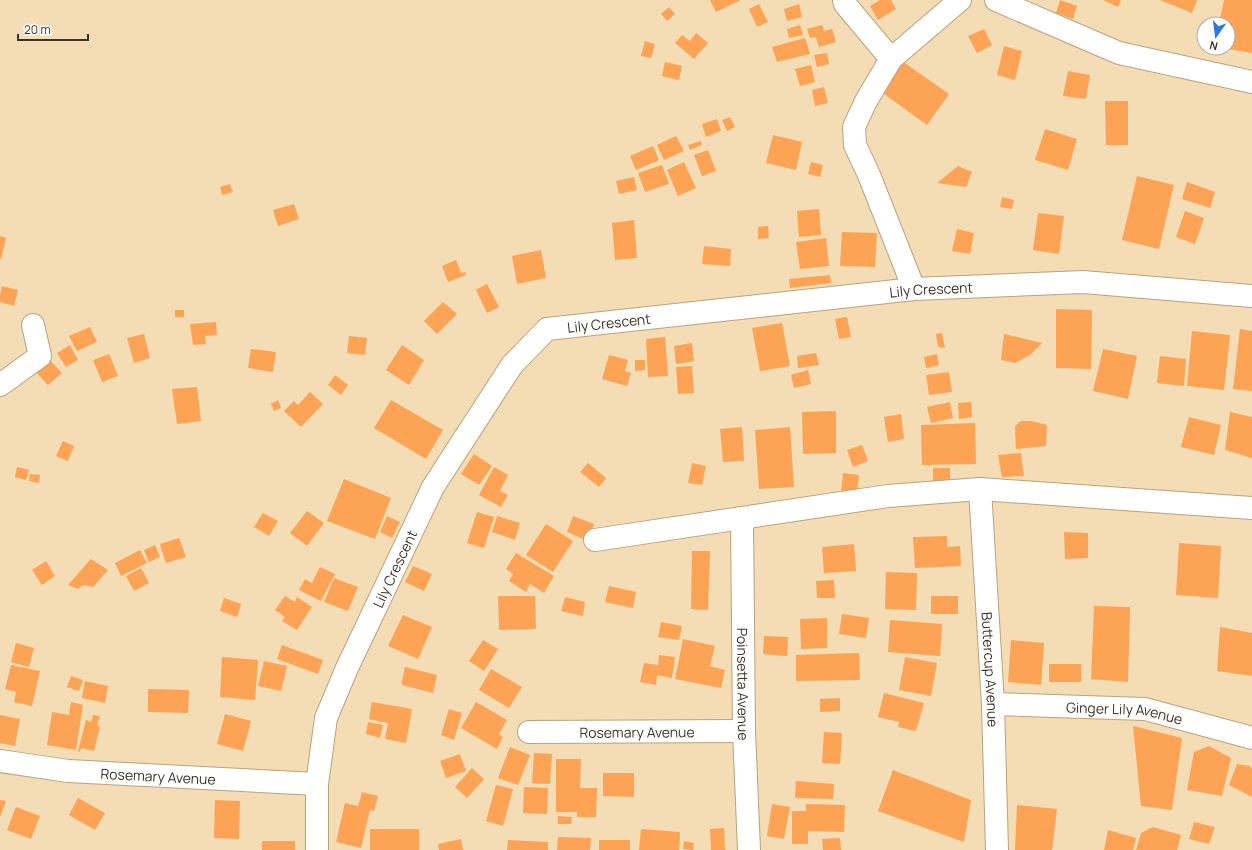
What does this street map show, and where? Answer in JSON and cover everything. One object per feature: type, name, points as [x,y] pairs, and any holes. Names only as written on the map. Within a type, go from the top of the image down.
[{"type":"street","points":[[844,0],[845,4],[891,59]]},
{"type":"street","points":[[914,289],[869,175],[855,145],[854,127],[866,102],[891,59],[960,0]]},
{"type":"street","points":[[996,0],[1119,53],[1252,82]]},
{"type":"street","name":"Lily Crescent","points":[[316,850],[317,784],[326,718],[347,668],[433,487],[512,365],[547,329],[914,289],[1083,282],[1252,296]]},
{"type":"street","points":[[0,384],[40,356],[33,326]]},
{"type":"street","points":[[595,540],[888,496],[980,489],[1252,508]]},
{"type":"street","name":"Buttercup Avenue","points":[[980,489],[993,704],[996,850]]},
{"type":"street","name":"Poinsetta Avenue","points":[[742,518],[744,731],[748,850]]},
{"type":"street","name":"Ginger Lily Avenue","points":[[993,704],[1145,709],[1252,738]]},
{"type":"street","name":"Rosemary Avenue","points":[[529,732],[744,731]]},
{"type":"street","name":"Rosemary Avenue","points":[[0,761],[68,772],[317,784]]},
{"type":"building","points":[[710,0],[741,0],[716,12]]},
{"type":"building","points":[[880,0],[891,0],[896,9],[878,20],[870,6]]},
{"type":"building","points":[[1060,0],[1077,6],[1073,19],[1056,13]]},
{"type":"building","points":[[1103,0],[1121,0],[1118,7]]},
{"type":"building","points":[[1160,0],[1197,0],[1192,13]]},
{"type":"building","points":[[1224,0],[1252,0],[1252,53],[1236,50],[1236,16],[1221,16]]},
{"type":"building","points":[[759,4],[768,22],[757,27],[749,9]]},
{"type":"building","points":[[799,4],[802,17],[787,21],[784,9]]},
{"type":"building","points":[[669,7],[675,14],[667,21],[661,14]]},
{"type":"building","points":[[800,25],[803,35],[789,38],[787,29]]},
{"type":"building","points":[[822,25],[824,31],[832,29],[836,42],[819,47],[816,37],[810,38],[807,29]]},
{"type":"building","points":[[984,29],[992,45],[977,53],[968,36]]},
{"type":"building","points":[[696,33],[708,43],[694,59],[675,43],[682,35],[690,41]]},
{"type":"building","points":[[805,38],[810,54],[777,62],[772,47]]},
{"type":"building","points":[[645,41],[655,44],[651,58],[641,56]]},
{"type":"building","points":[[1004,46],[1022,51],[1015,80],[997,75]]},
{"type":"building","points":[[827,53],[829,64],[817,67],[814,55]]},
{"type":"building","points":[[902,61],[949,94],[927,125],[880,91]]},
{"type":"building","points":[[665,62],[682,66],[679,80],[662,76]]},
{"type":"building","points":[[811,65],[815,82],[800,86],[795,69]]},
{"type":"building","points":[[1068,71],[1090,75],[1086,99],[1063,96]]},
{"type":"building","points":[[824,87],[828,103],[815,106],[812,90]]},
{"type":"building","points":[[1105,101],[1128,101],[1128,145],[1106,145]]},
{"type":"building","points":[[730,117],[735,127],[727,131],[722,120]]},
{"type":"building","points":[[717,119],[721,131],[706,137],[702,124]]},
{"type":"building","points":[[1045,129],[1077,139],[1068,170],[1035,160]]},
{"type":"building","points":[[773,135],[802,142],[796,170],[766,163]]},
{"type":"building","points":[[676,136],[684,151],[664,160],[657,145]]},
{"type":"building","points":[[701,141],[702,145],[690,150],[688,145]]},
{"type":"building","points":[[653,146],[659,160],[636,170],[630,156]]},
{"type":"building","points":[[708,150],[716,171],[702,176],[694,155]]},
{"type":"building","points":[[684,162],[696,188],[678,196],[667,170]]},
{"type":"building","points":[[811,162],[823,165],[820,177],[808,174]]},
{"type":"building","points":[[662,165],[669,184],[645,192],[638,173]]},
{"type":"building","points":[[958,166],[972,172],[966,187],[937,183]]},
{"type":"building","points":[[1137,176],[1174,185],[1159,249],[1122,240]]},
{"type":"building","points":[[634,177],[637,190],[619,194],[616,181]]},
{"type":"building","points":[[1187,182],[1215,192],[1210,208],[1182,199]]},
{"type":"building","points":[[230,184],[233,192],[222,195],[220,187]]},
{"type":"building","points":[[1002,197],[1014,200],[1012,209],[1000,207]]},
{"type":"building","points":[[294,204],[299,219],[278,226],[273,210]]},
{"type":"building","points":[[819,209],[821,235],[799,237],[797,211]]},
{"type":"building","points":[[1185,211],[1204,218],[1195,244],[1176,237]]},
{"type":"building","points":[[1038,213],[1064,216],[1059,254],[1033,250]]},
{"type":"building","points":[[634,220],[637,258],[615,260],[612,223]]},
{"type":"building","points":[[768,226],[769,238],[758,239],[758,227]]},
{"type":"building","points":[[957,229],[974,233],[970,254],[952,251]]},
{"type":"building","points":[[842,232],[877,233],[875,267],[840,266]]},
{"type":"building","points":[[0,236],[6,238],[1,259],[0,259]]},
{"type":"building","points":[[826,238],[829,266],[800,269],[796,242]]},
{"type":"building","points":[[704,246],[731,249],[730,266],[702,264]]},
{"type":"building","points":[[541,250],[546,278],[517,284],[512,256]]},
{"type":"building","points":[[456,260],[461,273],[465,272],[466,275],[448,282],[442,266]]},
{"type":"building","points":[[830,275],[831,283],[790,288],[789,279]]},
{"type":"building","points":[[487,284],[499,307],[487,313],[476,290]]},
{"type":"building","points":[[2,286],[18,290],[14,306],[0,302]]},
{"type":"building","points":[[443,302],[457,314],[437,334],[424,321]]},
{"type":"building","points":[[1056,309],[1092,310],[1091,369],[1056,368]]},
{"type":"building","points":[[175,310],[184,310],[184,317],[175,317]]},
{"type":"building","points":[[847,317],[851,337],[839,339],[835,319]]},
{"type":"building","points":[[216,322],[217,335],[205,336],[206,344],[193,345],[190,324]]},
{"type":"building","points":[[782,323],[790,366],[760,371],[752,328]]},
{"type":"building","points":[[90,327],[97,342],[77,351],[69,336]]},
{"type":"building","points":[[1240,329],[1252,331],[1252,391],[1233,389]]},
{"type":"building","points":[[1192,331],[1230,335],[1224,390],[1187,386]]},
{"type":"building","points":[[942,333],[945,348],[938,347],[936,334]]},
{"type":"building","points":[[144,334],[150,358],[134,363],[127,338]]},
{"type":"building","points":[[1004,334],[1042,343],[1030,355],[1015,363],[1001,360]]},
{"type":"building","points":[[349,336],[367,338],[365,355],[347,353]]},
{"type":"building","points":[[665,337],[668,376],[648,377],[646,339]]},
{"type":"building","points":[[692,343],[694,361],[676,364],[674,346]]},
{"type":"building","points":[[70,345],[78,360],[66,367],[57,353]]},
{"type":"building","points":[[402,345],[424,360],[409,385],[386,370]]},
{"type":"building","points":[[251,349],[276,352],[273,372],[248,368]]},
{"type":"building","points":[[1103,349],[1137,356],[1128,399],[1093,391]]},
{"type":"building","points":[[816,353],[819,365],[798,368],[797,356]]},
{"type":"building","points":[[109,354],[118,376],[102,382],[93,360]]},
{"type":"building","points":[[937,354],[939,365],[926,368],[924,357]]},
{"type":"building","points":[[609,355],[628,360],[625,371],[631,373],[627,386],[602,379]]},
{"type":"building","points":[[1160,356],[1186,359],[1184,386],[1157,383]]},
{"type":"building","points":[[50,360],[62,373],[48,385],[36,372]]},
{"type":"building","points":[[635,360],[645,360],[645,370],[635,371]]},
{"type":"building","points":[[692,366],[694,393],[678,394],[676,367]]},
{"type":"building","points":[[808,370],[811,384],[794,388],[791,375]]},
{"type":"building","points":[[949,372],[952,392],[929,395],[926,375]]},
{"type":"building","points":[[335,375],[348,385],[341,395],[328,385]]},
{"type":"building","points":[[197,387],[201,421],[177,424],[172,389]]},
{"type":"building","points":[[310,392],[323,404],[301,427],[284,411],[294,401],[298,405]]},
{"type":"building","points":[[278,400],[281,408],[274,411],[271,404]]},
{"type":"building","points":[[391,400],[443,430],[426,459],[374,428]]},
{"type":"building","points":[[950,402],[953,418],[931,423],[927,407]]},
{"type":"building","points":[[971,402],[972,417],[959,419],[958,403]]},
{"type":"building","points":[[836,411],[836,453],[803,454],[802,412]]},
{"type":"building","points":[[1230,412],[1252,417],[1252,458],[1225,450]]},
{"type":"building","points":[[901,414],[904,439],[888,442],[884,417]]},
{"type":"building","points":[[1189,417],[1221,425],[1214,455],[1181,447]]},
{"type":"building","points":[[1021,421],[1031,421],[1047,425],[1046,446],[1016,449],[1015,426]]},
{"type":"building","points":[[975,423],[976,464],[922,465],[921,425]]},
{"type":"building","points":[[742,427],[744,461],[723,462],[720,429]]},
{"type":"building","points":[[790,427],[794,487],[759,489],[755,430]]},
{"type":"building","points":[[63,441],[74,446],[68,461],[56,456]]},
{"type":"building","points":[[862,445],[868,461],[853,467],[847,450]]},
{"type":"building","points":[[1021,453],[1024,476],[1002,477],[998,455]]},
{"type":"building","points":[[474,454],[492,466],[479,485],[461,474]]},
{"type":"building","points":[[588,463],[606,478],[599,487],[580,472]]},
{"type":"building","points":[[692,463],[706,466],[702,485],[688,483]]},
{"type":"building","points":[[17,467],[29,470],[26,480],[15,477]]},
{"type":"building","points":[[494,467],[508,475],[500,491],[508,495],[501,507],[479,495]]},
{"type":"building","points":[[933,468],[950,468],[950,481],[933,481]]},
{"type":"building","points":[[843,473],[859,475],[857,494],[841,493]]},
{"type":"building","points":[[30,474],[40,475],[39,483],[29,481]]},
{"type":"building","points":[[344,479],[391,498],[375,539],[327,521]]},
{"type":"building","points":[[307,511],[324,523],[307,546],[290,533]]},
{"type":"building","points":[[477,512],[494,517],[484,548],[467,543]]},
{"type":"building","points":[[263,513],[278,521],[269,536],[254,527]]},
{"type":"building","points":[[387,516],[400,522],[392,538],[380,532]]},
{"type":"building","points":[[497,516],[520,523],[515,540],[492,532]]},
{"type":"building","points":[[573,516],[594,524],[588,541],[567,532]]},
{"type":"building","points":[[546,524],[573,541],[553,572],[526,555]]},
{"type":"building","points":[[1064,532],[1088,533],[1088,558],[1065,559]]},
{"type":"building","points":[[947,536],[947,547],[960,546],[961,566],[915,568],[913,537]]},
{"type":"building","points":[[179,538],[186,557],[166,563],[160,544]]},
{"type":"building","points":[[1179,543],[1221,546],[1218,598],[1176,595]]},
{"type":"building","points":[[854,544],[856,571],[824,573],[822,547]]},
{"type":"building","points":[[155,545],[160,557],[149,562],[144,550]]},
{"type":"building","points":[[140,550],[147,563],[121,576],[115,563]]},
{"type":"building","points":[[692,551],[710,551],[708,610],[691,609]]},
{"type":"building","points":[[516,553],[554,576],[544,593],[530,584],[526,592],[509,581],[513,574],[506,569]]},
{"type":"building","points":[[91,559],[108,570],[93,587],[83,585],[78,589],[68,585]]},
{"type":"building","points":[[46,561],[55,576],[42,585],[32,570]]},
{"type":"building","points":[[413,566],[432,574],[424,591],[405,582]]},
{"type":"building","points":[[320,567],[335,574],[321,601],[299,590],[305,579],[312,583]]},
{"type":"building","points":[[141,568],[149,583],[134,591],[126,576]]},
{"type":"building","points":[[886,572],[917,573],[916,610],[885,609]]},
{"type":"building","points":[[334,578],[358,587],[348,611],[324,602]]},
{"type":"building","points":[[834,580],[835,598],[817,598],[816,581]]},
{"type":"building","points":[[609,586],[636,592],[633,608],[605,602]]},
{"type":"building","points":[[285,596],[295,602],[297,597],[312,607],[297,630],[282,621],[285,617],[275,610]]},
{"type":"building","points":[[498,596],[535,596],[536,629],[499,630]]},
{"type":"building","points":[[931,596],[958,596],[958,614],[931,614]]},
{"type":"building","points":[[565,597],[585,602],[583,616],[561,611]]},
{"type":"building","points":[[224,598],[241,604],[237,617],[220,611]]},
{"type":"building","points":[[1094,606],[1130,607],[1128,682],[1091,679]]},
{"type":"building","points":[[842,614],[869,618],[866,638],[839,634]]},
{"type":"building","points":[[403,615],[432,627],[418,659],[388,646]]},
{"type":"building","points":[[827,618],[827,648],[801,649],[800,619]]},
{"type":"building","points":[[890,620],[942,624],[940,656],[888,652]]},
{"type":"building","points":[[661,622],[682,626],[679,640],[658,637]]},
{"type":"building","points":[[1220,627],[1252,633],[1252,676],[1217,671]]},
{"type":"building","points":[[764,636],[788,637],[787,656],[763,654]]},
{"type":"building","points":[[683,639],[715,646],[710,666],[725,670],[721,688],[675,679]]},
{"type":"building","points":[[483,640],[498,649],[484,671],[469,661]]},
{"type":"building","points":[[1011,640],[1044,643],[1041,685],[1008,682]]},
{"type":"building","points":[[16,643],[34,648],[29,667],[11,662]]},
{"type":"building","points":[[282,645],[323,660],[318,674],[277,659]]},
{"type":"building","points":[[859,653],[860,680],[796,681],[796,655]]},
{"type":"building","points":[[659,655],[675,657],[672,678],[657,675],[656,685],[640,682],[644,663],[658,665]]},
{"type":"building","points":[[222,657],[258,660],[255,700],[220,697]]},
{"type":"building","points":[[905,657],[937,663],[931,696],[899,690]]},
{"type":"building","points":[[264,661],[287,666],[281,691],[258,686]]},
{"type":"building","points":[[1049,664],[1081,664],[1081,682],[1049,682]]},
{"type":"building","points":[[11,665],[40,671],[32,706],[14,702],[16,692],[5,689]]},
{"type":"building","points":[[405,667],[437,675],[433,693],[402,685]]},
{"type":"building","points":[[491,669],[522,687],[509,708],[479,690]]},
{"type":"building","points":[[71,676],[83,680],[79,691],[67,687]]},
{"type":"building","points":[[85,681],[108,686],[105,703],[82,698]]},
{"type":"building","points":[[148,689],[189,690],[188,713],[148,712]]},
{"type":"building","points":[[884,693],[924,703],[916,731],[898,727],[899,722],[878,717]]},
{"type":"building","points":[[840,698],[840,711],[820,712],[820,699]]},
{"type":"building","points":[[71,702],[83,705],[76,750],[47,745],[52,712],[69,715]]},
{"type":"building","points":[[372,702],[412,709],[406,743],[385,739],[388,723],[369,719]]},
{"type":"building","points":[[476,702],[507,720],[499,734],[503,737],[497,749],[461,728]]},
{"type":"building","points":[[449,709],[462,713],[454,740],[441,735]]},
{"type":"building","points":[[225,714],[251,721],[243,751],[217,744]]},
{"type":"building","points":[[0,715],[20,719],[15,746],[0,743]]},
{"type":"building","points":[[93,715],[100,716],[97,725],[100,727],[94,751],[81,748],[80,752],[78,751],[86,720],[91,722]]},
{"type":"building","points":[[368,722],[383,725],[380,738],[366,734]]},
{"type":"building","points":[[1133,726],[1182,738],[1172,810],[1141,806]]},
{"type":"building","points":[[824,732],[842,733],[840,764],[822,763]]},
{"type":"building","points":[[1209,746],[1231,758],[1222,796],[1187,790],[1194,752]]},
{"type":"building","points":[[510,747],[530,755],[518,785],[498,778]]},
{"type":"building","points":[[534,753],[552,754],[550,784],[532,783]]},
{"type":"building","points":[[460,754],[466,771],[446,778],[440,761]]},
{"type":"building","points":[[556,759],[581,759],[580,788],[597,788],[596,817],[577,817],[577,812],[556,812]]},
{"type":"building","points":[[1237,764],[1250,766],[1252,769],[1252,797],[1229,785]]},
{"type":"building","points":[[472,768],[484,779],[467,798],[455,787]]},
{"type":"building","points":[[893,770],[971,800],[964,842],[878,811]]},
{"type":"building","points":[[603,773],[634,773],[634,797],[603,796]]},
{"type":"building","points":[[796,781],[834,784],[833,799],[795,798]]},
{"type":"building","points":[[496,785],[513,789],[503,826],[486,821]]},
{"type":"building","points":[[524,787],[548,788],[547,814],[523,813]]},
{"type":"building","points":[[362,792],[378,796],[374,811],[370,810],[361,848],[336,842],[345,803],[358,806]]},
{"type":"building","points":[[78,798],[105,813],[95,830],[69,815]]},
{"type":"building","points":[[0,800],[6,801],[0,817]]},
{"type":"building","points":[[215,800],[240,801],[239,839],[214,838]]},
{"type":"building","points":[[772,804],[790,807],[784,839],[767,836]]},
{"type":"building","points":[[806,804],[845,805],[844,832],[808,831],[808,844],[792,844],[792,811],[806,811]]},
{"type":"building","points":[[1017,805],[1057,809],[1052,850],[1015,850]]},
{"type":"building","points":[[16,807],[40,816],[31,839],[7,830]]},
{"type":"building","points":[[558,816],[572,817],[571,824],[558,824]]},
{"type":"building","points":[[1194,822],[1215,827],[1209,844],[1189,839]]},
{"type":"building","points":[[1153,827],[1181,835],[1177,850],[1136,850],[1141,833]]},
{"type":"building","points":[[724,828],[725,850],[711,850],[710,829]]},
{"type":"building","points":[[370,829],[419,829],[419,850],[370,850]]},
{"type":"building","points":[[641,829],[680,832],[679,850],[639,850]]},
{"type":"building","points":[[1108,830],[1136,838],[1133,850],[1104,850]]},
{"type":"building","points":[[558,837],[591,838],[590,850],[557,850]]},
{"type":"building","points":[[840,838],[841,850],[823,850],[822,839]]},
{"type":"building","points":[[461,839],[463,850],[439,850],[438,844]]},
{"type":"building","points":[[508,840],[548,842],[548,850],[507,850]]},
{"type":"building","points":[[599,840],[630,840],[630,850],[599,850]]},
{"type":"building","points":[[262,841],[295,841],[295,850],[262,850]]},
{"type":"building","points":[[684,841],[694,843],[693,850],[683,849]]}]
